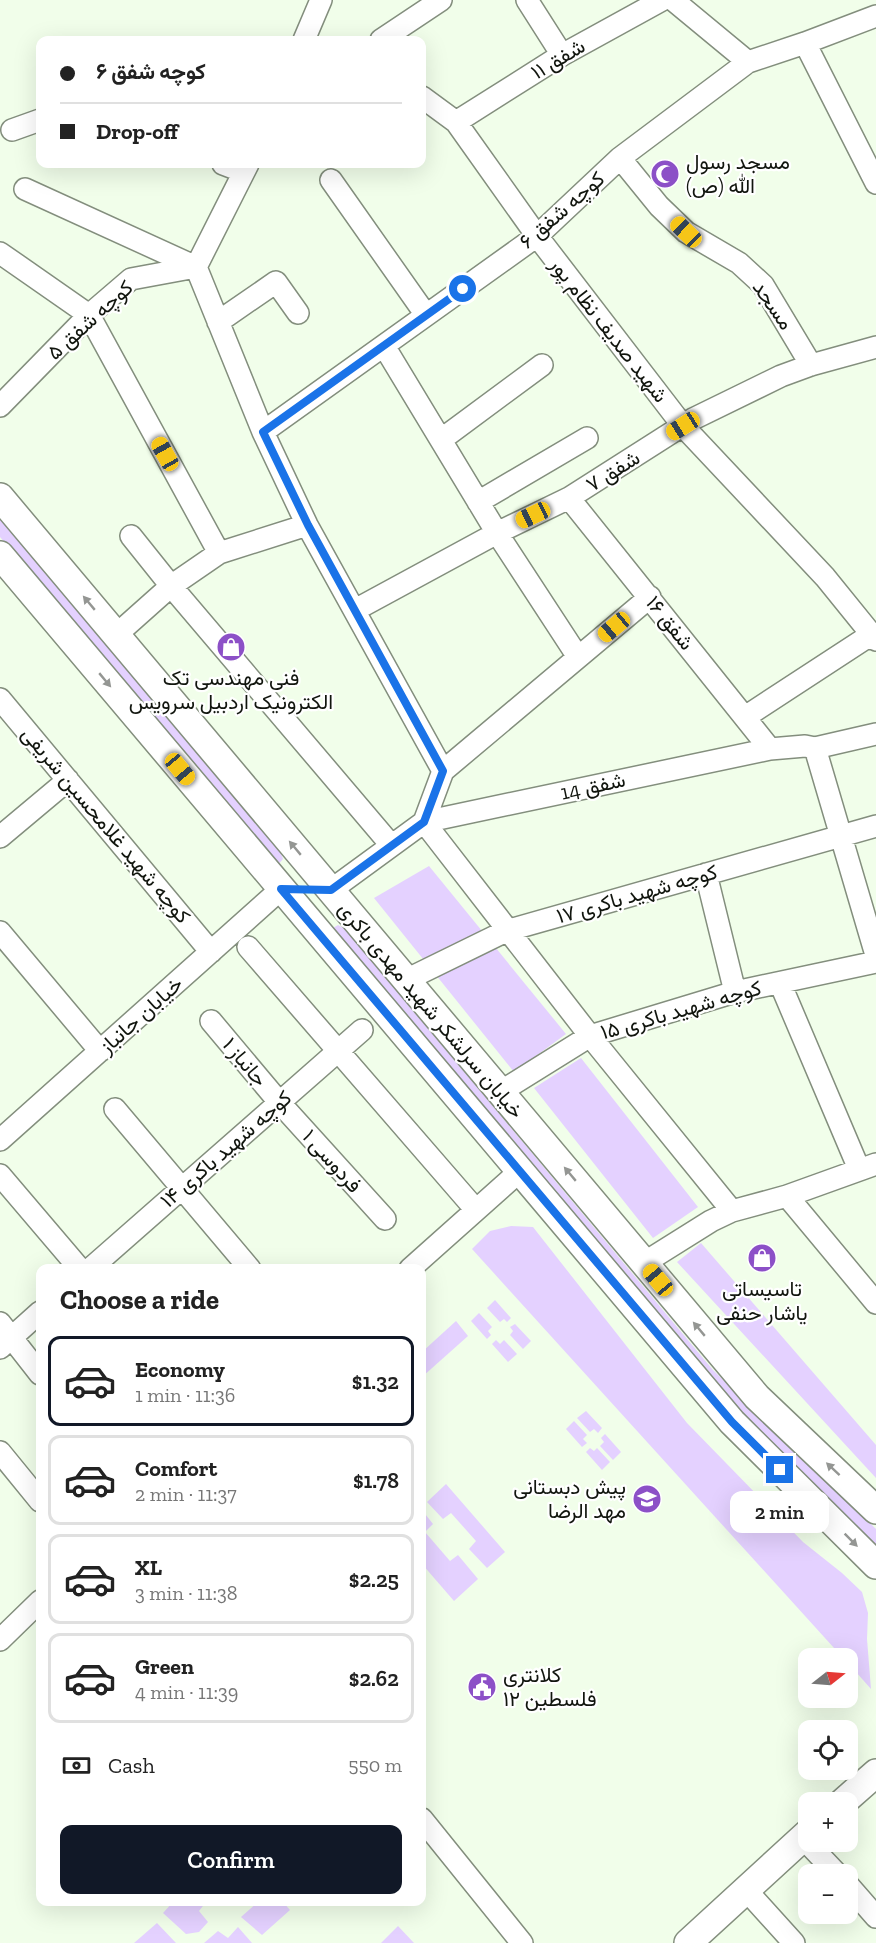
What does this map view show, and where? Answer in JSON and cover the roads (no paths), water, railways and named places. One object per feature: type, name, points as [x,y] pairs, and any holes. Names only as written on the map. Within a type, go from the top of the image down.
[{"type":"main road","name":"خیابان سرلشکر شهید مهدی باکری","points":[[0,497],[757,1397],[876,1510]]},
{"type":"main road","name":"خیابان سرلشکر شهید مهدی باکری","points":[[0,555],[732,1422],[876,1565]]},
{"type":"main road","points":[[281,889],[331,890]]},
{"type":"main road","points":[[854,1792],[876,1773]]},
{"type":"main road","points":[[688,1943],[798,1842]]},
{"type":"street","points":[[306,36],[321,0]]},
{"type":"street","points":[[387,36],[441,0]]},
{"type":"street","points":[[526,0],[562,55]]},
{"type":"street","name":"شفق ۱۱","points":[[456,122],[562,55],[662,0]]},
{"type":"street","points":[[673,0],[748,62]]},
{"type":"street","name":"کوچه شفق ۶","points":[[263,432],[537,236],[620,158],[748,62],[876,16]]},
{"type":"street","points":[[805,43],[876,183]]},
{"type":"street","name":"شهید صدیف نظام پور","points":[[426,99],[456,122],[537,236],[683,426],[825,577],[874,637]]},
{"type":"street","points":[[12,130],[36,121]]},
{"type":"street","name":"مسجد","points":[[620,158],[659,206],[686,232],[739,263],[763,285],[811,365]]},
{"type":"street","points":[[196,267],[246,168]]},
{"type":"street","points":[[331,180],[426,315]]},
{"type":"street","points":[[25,189],[196,267],[263,432],[308,525],[443,771]]},
{"type":"street","points":[[0,253],[89,315],[219,552]]},
{"type":"street","name":"کوچه شفق ۵","points":[[0,406],[89,315],[131,279],[196,267]]},
{"type":"street","points":[[218,322],[276,282],[298,313]]},
{"type":"street","points":[[384,345],[497,533],[578,657]]},
{"type":"street","name":"شفق ۷","points":[[355,610],[497,533],[569,498],[693,419],[781,376],[876,347]]},
{"type":"street","points":[[442,439],[542,365]]},
{"type":"street","points":[[478,502],[586,438]]},
{"type":"street","name":"شفق ۱۶","points":[[569,498],[770,749]]},
{"type":"street","points":[[116,635],[171,586],[219,552],[308,525]]},
{"type":"street","points":[[131,536],[391,845]]},
{"type":"street","points":[[650,597],[443,771],[424,822],[506,931],[732,1211]]},
{"type":"street","points":[[745,717],[874,637]]},
{"type":"street","name":"کوچه شهید غلامحسین شریفی","points":[[0,699],[212,952]]},
{"type":"street","name":"شفق 14","points":[[331,890],[424,822],[770,749],[814,748],[876,735]]},
{"type":"street","points":[[814,748],[876,956]]},
{"type":"street","points":[[0,837],[68,780]]},
{"type":"street","name":"کوچه شهید باکری ۱۷","points":[[406,980],[506,931],[876,826]]},
{"type":"street","points":[[706,874],[735,992]]},
{"type":"street","name":"خیابان جانباز","points":[[0,1140],[281,889]]},
{"type":"street","points":[[0,932],[100,1051]]},
{"type":"street","points":[[249,947],[476,1210]]},
{"type":"street","name":"کوچه شهید باکری ۱۵","points":[[500,1092],[590,1036],[735,992],[876,962]]},
{"type":"street","points":[[644,1263],[711,1221],[732,1211],[787,1196],[867,1167],[780,983]]},
{"type":"street","name":"جانباز ۱","points":[[211,1021],[279,1102]]},
{"type":"street","name":"کوچه شهید باکری ۱۴","points":[[96,1264],[362,1030]]},
{"type":"street","name":"فردوسی ۱","points":[[279,1102],[385,1219]]},
{"type":"street","points":[[115,1109],[246,1264]]},
{"type":"street","points":[[416,1264],[520,1171]]},
{"type":"street","points":[[0,1175],[76,1264]]},
{"type":"street","points":[[787,1196],[876,1303]]},
{"type":"street","points":[[36,1315],[4,1336],[36,1370]]},
{"type":"street","points":[[0,1452],[36,1496]]},
{"type":"street","points":[[0,1640],[36,1605]]},
{"type":"street","points":[[426,1824],[522,1943]]},
{"type":"street","points":[[820,1852],[829,1864]]},
{"type":"street","points":[[746,1890],[794,1943]]},
{"type":"street","points":[[858,1897],[876,1917]]},
{"type":"place","name":"مسجد رسول الله (ص)","points":[[665,174]]},
{"type":"place","name":"فنی مهندسی تک الکترونیک اردبیل سرویس","points":[[231,647]]},
{"type":"place","name":"تاسیساتی یاشار حنفی","points":[[762,1258]]},
{"type":"place","name":"پیش دبستانی مهد الرضا","points":[[647,1499]]},
{"type":"place","name":"کلانتری ۱۲ فلسطین","points":[[482,1687]]}]
